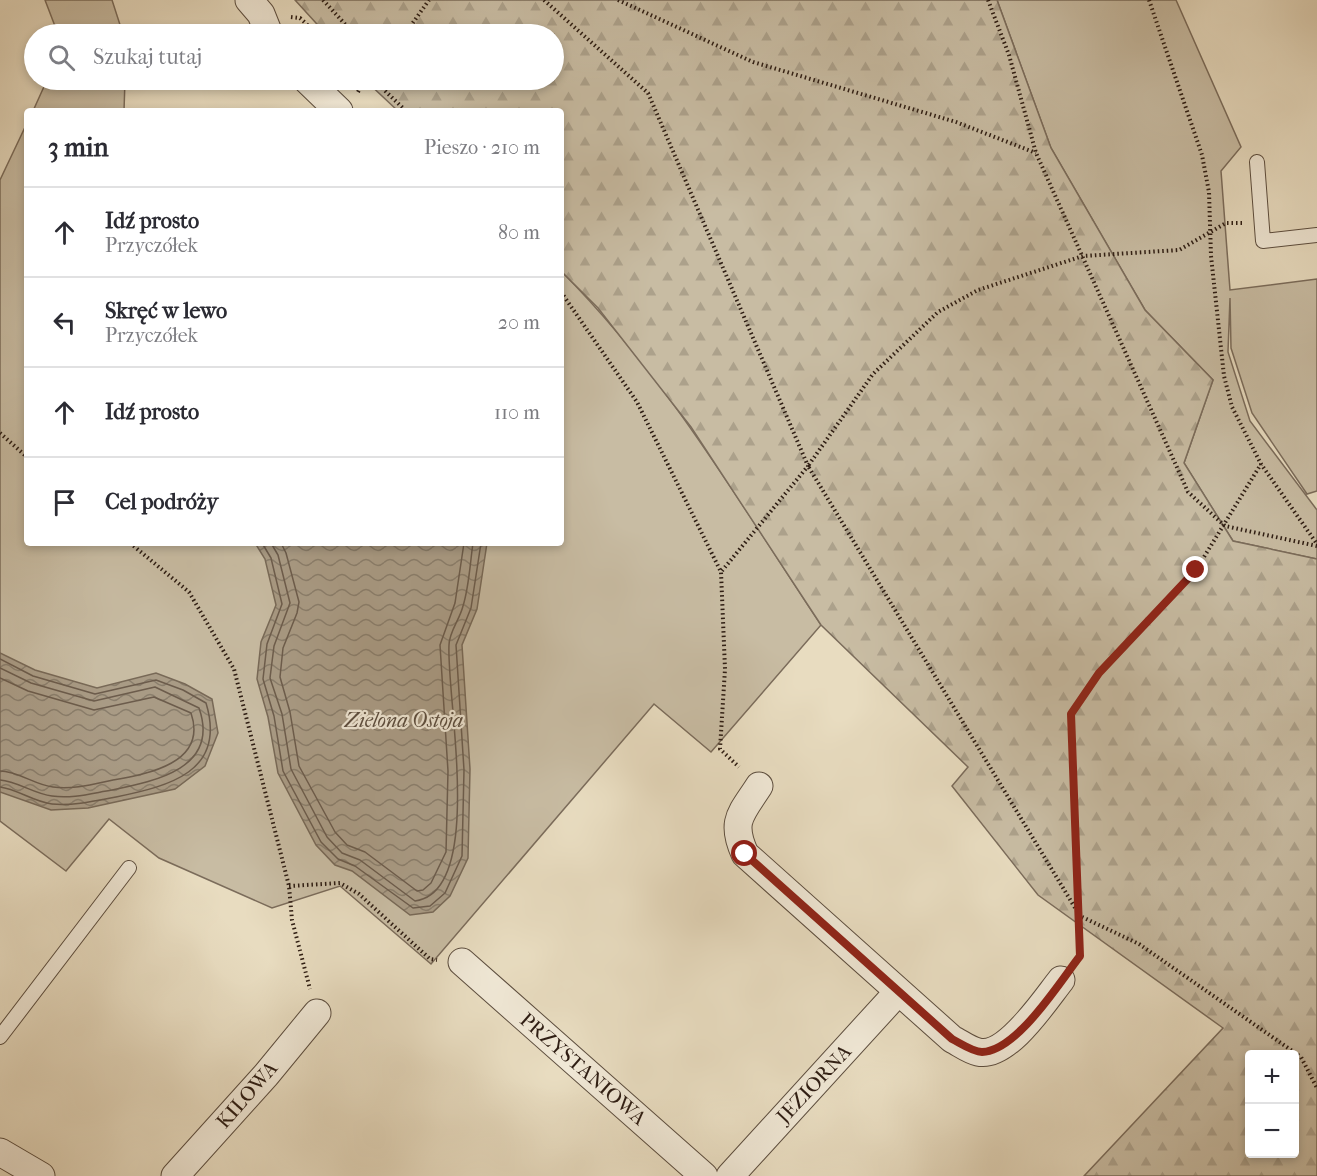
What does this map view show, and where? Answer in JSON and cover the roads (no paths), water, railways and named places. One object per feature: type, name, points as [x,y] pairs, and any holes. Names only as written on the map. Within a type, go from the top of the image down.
[{"type":"street","points":[[249,0],[261,14],[265,24]]},
{"type":"street","points":[[317,90],[336,108]]},
{"type":"street","points":[[759,786],[739,817],[736,835],[745,854],[952,1039],[979,1053],[997,1050],[1013,1039],[1061,980]]},
{"type":"street","name":"PRZYSTANIOWA","points":[[462,962],[704,1176]]},
{"type":"street","name":"JEZIORNA","points":[[729,1176],[898,992]]},
{"type":"street","name":"KILOWA","points":[[175,1176],[266,1075],[317,1012]]},
{"type":"street","points":[[0,1152],[35,1174]]},
{"type":"lane","points":[[1257,162],[1263,241],[1317,235]]},
{"type":"lane","points":[[0,1037],[129,868]]},
{"type":"water","points":[[257,546],[487,546],[477,609],[462,645],[470,769],[468,858],[450,896],[433,912],[410,915],[352,871],[335,865],[316,845],[278,773],[268,717],[257,679],[261,642],[276,605],[265,559]]},
{"type":"water","points":[[0,653],[35,670],[97,688],[156,673],[185,684],[212,699],[218,733],[205,766],[175,789],[88,808],[51,810],[0,792]]},
{"type":"park label","name":"Zielona Ostoja","points":[[404,720]]}]
